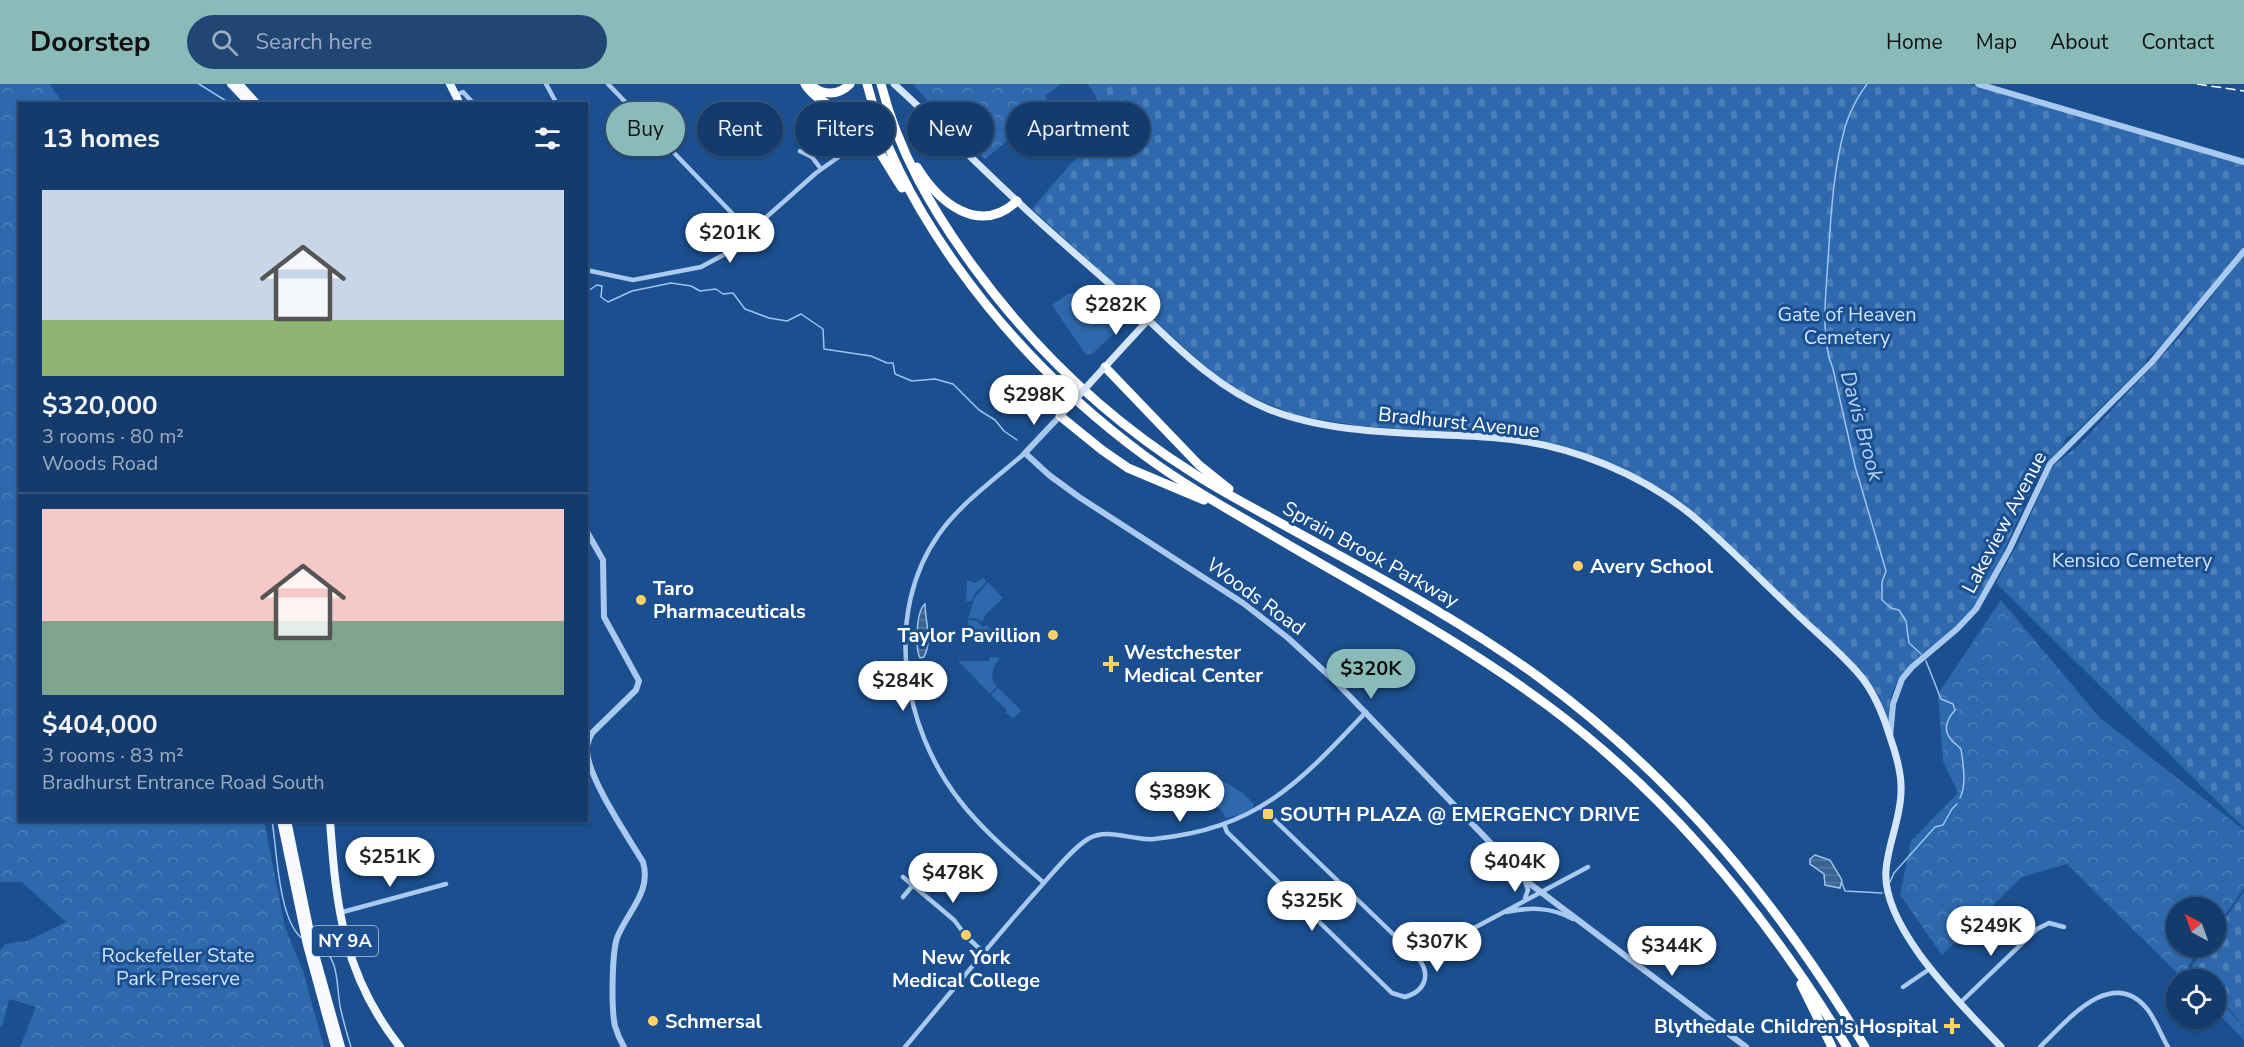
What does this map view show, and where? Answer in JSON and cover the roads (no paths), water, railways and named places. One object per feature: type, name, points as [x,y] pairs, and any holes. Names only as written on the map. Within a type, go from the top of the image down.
[{"type":"highway","points":[[231,84],[248,102]]},
{"type":"highway","points":[[239,84],[255,102]]},
{"type":"highway","points":[[805,84],[816,96],[846,115],[862,129],[924,217]]},
{"type":"highway","points":[[810,84],[819,91],[829,93],[840,91],[850,84]]},
{"type":"highway","name":"Sprain Brook Parkway","points":[[867,84],[892,157],[924,217],[987,306],[1058,383],[1107,426],[1146,456],[1233,512],[1470,652],[1570,722],[1631,775],[1684,826],[1736,887],[1780,945],[1847,1047]]},
{"type":"highway","name":"Sprain Brook Parkway","points":[[881,84],[886,102]]},
{"type":"highway","points":[[895,131],[926,181],[961,210],[978,216],[991,216],[1003,212],[1017,201]]},
{"type":"highway","name":"Sprain Brook Parkway","points":[[895,131],[918,180],[951,236],[995,295],[1043,350],[1101,405],[1153,446],[1206,482],[1474,633],[1541,679],[1611,735],[1687,806],[1750,878],[1808,956],[1865,1047]]},
{"type":"highway","points":[[1104,369],[1199,465],[1254,508]]},
{"type":"highway","points":[[1060,416],[1128,468],[1233,512]]},
{"type":"highway","points":[[281,822],[335,1047]]},
{"type":"highway","points":[[287,822],[309,941],[341,1047]]},
{"type":"highway","points":[[1780,945],[1832,1047]]},
{"type":"main road","points":[[450,84],[459,102]]},
{"type":"main road","name":"Bradhurst Avenue","points":[[894,84],[1017,201],[1199,367],[1223,386],[1250,401],[1278,413],[1312,422],[1368,430],[1501,438],[1534,443],[1605,465],[1647,485],[1676,503],[1701,523],[1850,665],[1872,693],[1890,737],[1901,775],[1902,790],[1886,868],[1888,898],[1899,924],[1931,968],[2001,1047]]},
{"type":"main road","points":[[1060,416],[1148,320]]},
{"type":"main road","name":"NY 9A","points":[[330,822],[339,913],[349,954],[360,984],[376,1014],[400,1047]]},
{"type":"street","points":[[546,84],[556,102]]},
{"type":"street","points":[[608,84],[750,232]]},
{"type":"street","points":[[1978,84],[2244,162]]},
{"type":"street","points":[[456,95],[463,92],[472,102]]},
{"type":"street","points":[[810,156],[821,169]]},
{"type":"street","points":[[588,270],[633,280],[701,267],[718,259],[821,169],[840,156]]},
{"type":"street","name":"Lakeview Avenue","points":[[1890,737],[1893,704],[1902,679],[1912,667],[1957,629],[1976,609],[2009,550],[2050,464],[2157,356],[2244,251]]},
{"type":"street","points":[[1044,883],[983,827],[959,800],[940,773],[917,720],[906,666],[906,632],[916,576],[940,532],[1025,453],[1060,416]]},
{"type":"street","name":"Woods Road","points":[[1025,453],[1049,476],[1079,497],[1221,588],[1266,620],[1318,664],[1520,874],[1746,1047]]},
{"type":"street","points":[[588,533],[603,560],[604,617],[639,681],[636,690],[588,740]]},
{"type":"street","points":[[905,1047],[984,952],[1078,847],[1091,838],[1108,834],[1138,839],[1173,836],[1224,824],[1262,808],[1297,783],[1366,712]]},
{"type":"street","points":[[588,755],[594,776],[643,862],[645,873],[642,892],[619,933],[615,947],[613,1007],[615,1025],[624,1047]]},
{"type":"street","points":[[1224,824],[1227,832],[1392,993],[1405,997],[1420,990],[1426,976],[1425,969],[1418,958],[1262,808]]},
{"type":"street","points":[[1418,958],[1588,867]]},
{"type":"street","points":[[1520,874],[1528,890],[1522,902]]},
{"type":"street","points":[[903,877],[954,920],[967,937],[984,952]]},
{"type":"street","points":[[339,913],[446,884]]},
{"type":"street","points":[[903,897],[913,885]]},
{"type":"street","points":[[1500,914],[1519,909],[1544,909],[1567,916],[1585,925]]},
{"type":"street","points":[[1960,1003],[2037,929],[2049,923],[2064,927]]},
{"type":"street","points":[[1903,987],[1931,968]]},
{"type":"street","points":[[2040,1047],[2091,1000],[2110,993],[2134,998],[2147,1008],[2168,1047]]},
{"type":"waterway","points":[[199,84],[228,102]]},
{"type":"waterway","name":"Davis Brook","points":[[1867,84],[1846,124],[1835,175],[1825,301],[1826,344],[1855,466],[1886,571],[1882,582],[1882,600],[1891,608],[1899,610],[1906,621],[1909,643],[1921,654]]},
{"type":"waterway","points":[[588,289],[597,285],[602,286],[601,297],[608,302],[632,291],[671,283],[691,286],[700,291],[716,289],[723,294],[733,293],[745,309],[769,318],[787,321],[801,314],[823,329],[824,349],[871,356],[887,363],[893,363],[895,374],[912,381],[935,379],[953,384],[979,410],[995,420],[1004,431],[1017,440]]},
{"type":"waterway","name":"Davis Brook","points":[[1926,661],[1941,699],[1953,704],[1955,710],[1948,720],[1946,731],[1951,740],[1961,749],[1964,780],[1960,798]]},
{"type":"waterway","name":"Davis Brook","points":[[1890,882],[1894,873],[1935,827],[1943,825],[1957,804]]},
{"type":"waterway","points":[[272,822],[277,866],[288,917],[303,939]]},
{"type":"waterway","name":"Davis Brook","points":[[1842,883],[1845,891],[1882,893]]},
{"type":"waterway","points":[[316,944],[324,949],[336,971],[340,1006],[351,1047]]},
{"type":"railway","points":[[2197,84],[2244,91]]},
{"type":"place","name":"Avery School","points":[[1578,566]]},
{"type":"place","name":"Taro Pharmaceuticals","points":[[641,600]]},
{"type":"place","name":"Taylor Pavillion","points":[[1053,635]]},
{"type":"place","name":"Westchester Medical Center","points":[[1111,664]]},
{"type":"place","name":"SOUTH PLAZA @ EMERGENCY DRIVE","points":[[1268,814]]},
{"type":"place","name":"New York Medical College","points":[[966,935]]},
{"type":"place","name":"Schmersal","points":[[653,1021]]},
{"type":"place","name":"Blythedale Children's Hospital","points":[[1952,1026]]},
{"type":"park label","name":"Gate of Heaven Cemetery","points":[[1847,326]]},
{"type":"park label","name":"Kensico Cemetery","points":[[2132,560]]},
{"type":"park label","name":"Rockefeller State Park Preserve","points":[[178,966]]}]
